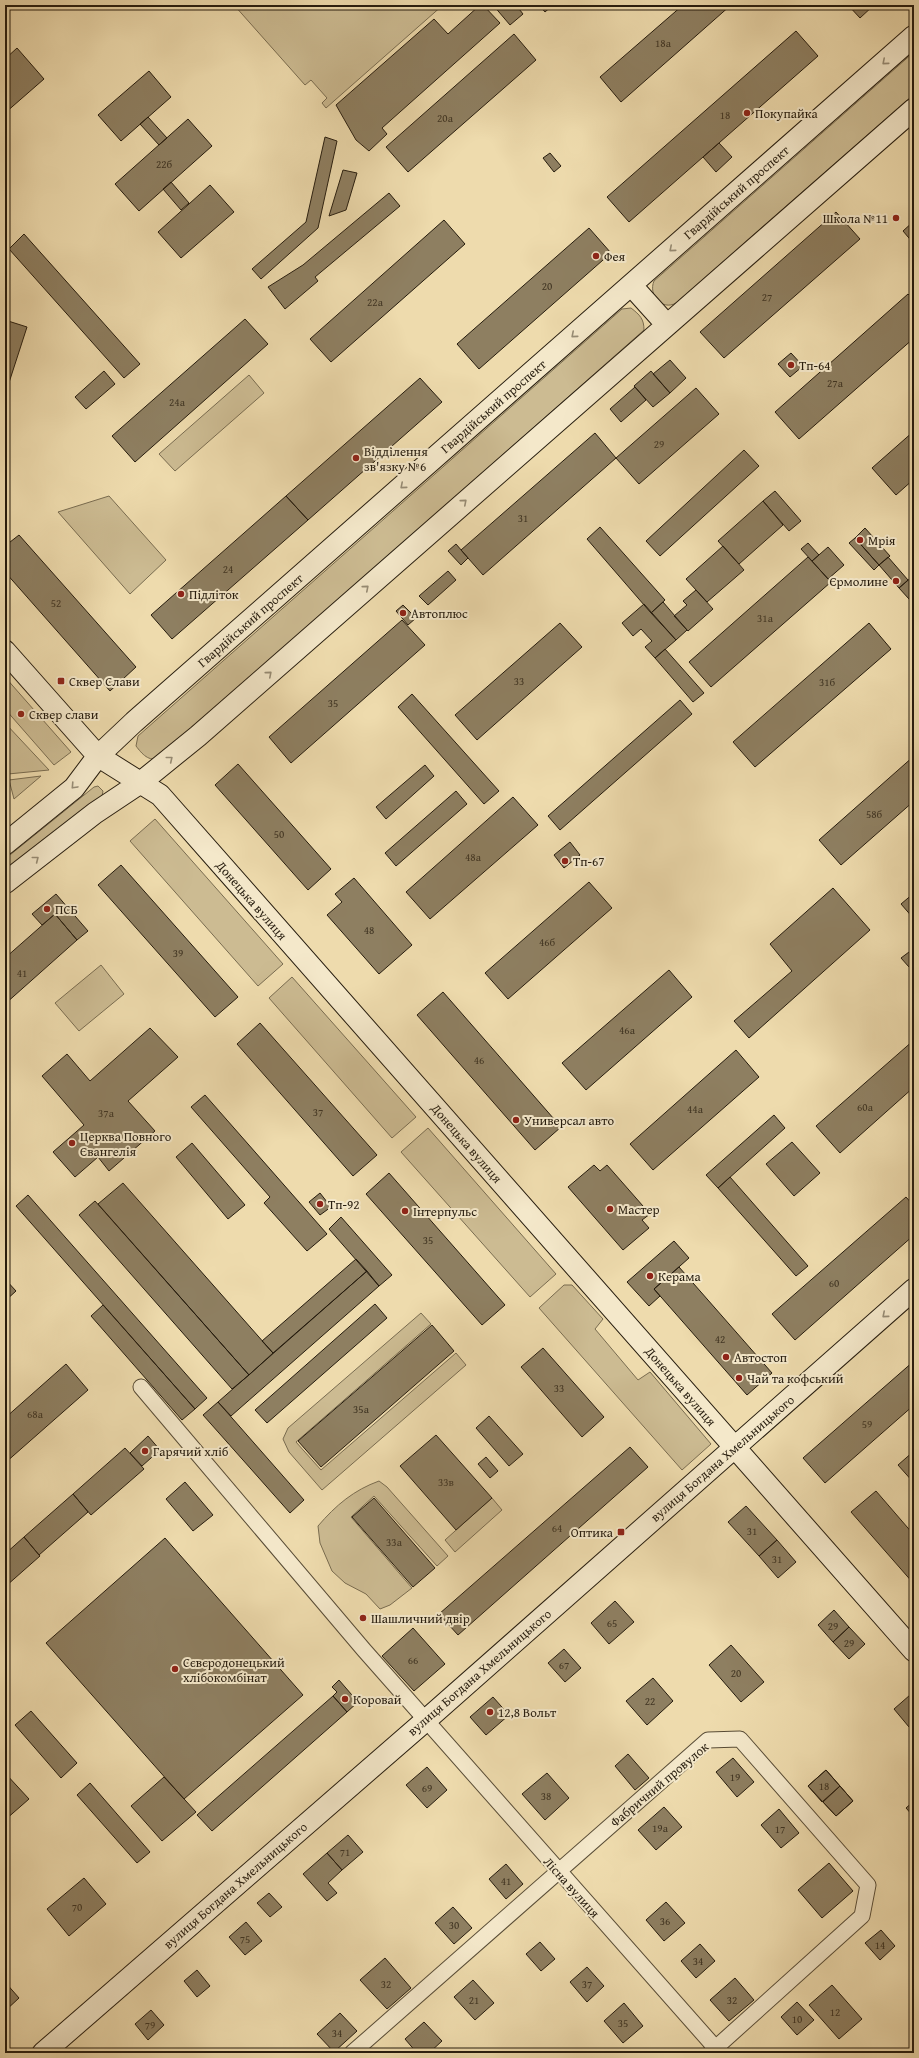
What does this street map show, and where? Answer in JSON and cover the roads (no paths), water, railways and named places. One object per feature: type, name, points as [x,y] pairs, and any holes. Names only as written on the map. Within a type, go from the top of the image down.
[{"type":"main road","name":"Гвардійський проспект","points":[[5,844],[74,788],[98,756],[914,36]]},
{"type":"main road","points":[[5,883],[95,813],[140,783],[198,736],[914,109]]},
{"type":"main road","points":[[631,285],[667,325]]},
{"type":"main road","name":"Донецька вулиця","points":[[5,651],[98,756],[160,795],[914,1651]]},
{"type":"main road","name":"вулиця Богдана Хмельницького","points":[[43,2053],[425,1721],[914,1289]]},
{"type":"street","name":"Лісна вулиця","points":[[141,1387],[275,1547],[425,1721],[715,2051]]},
{"type":"street","name":"Фабричний провулок","points":[[352,2053],[708,1740],[740,1739],[868,1885],[862,1916],[715,2051]]},
{"type":"place","name":"Покупайка","points":[[747,113]]},
{"type":"place","name":"Школа №11","points":[[896,218]]},
{"type":"place","name":"Фея","points":[[596,256]]},
{"type":"place","name":"Тп-64","points":[[791,365]]},
{"type":"place","name":"Відділення зв'язку №6","points":[[356,458]]},
{"type":"place","name":"Мрія","points":[[860,540]]},
{"type":"place","name":"Єрмолине","points":[[896,581]]},
{"type":"place","name":"Підліток","points":[[181,594]]},
{"type":"place","name":"Автоплюс","points":[[403,613]]},
{"type":"place","name":"Сквер Слави","points":[[61,681]]},
{"type":"place","name":"Сквер слави","points":[[21,714]]},
{"type":"place","name":"Тп-67","points":[[565,861]]},
{"type":"place","name":"ПСБ","points":[[47,909]]},
{"type":"place","name":"Универсал авто","points":[[516,1120]]},
{"type":"place","name":"Церква Повного Євангелія","points":[[72,1143]]},
{"type":"place","name":"Тп-92","points":[[320,1204]]},
{"type":"place","name":"Мастер","points":[[610,1209]]},
{"type":"place","name":"Інтерпульс","points":[[405,1211]]},
{"type":"place","name":"Керама","points":[[650,1276]]},
{"type":"place","name":"Автостоп","points":[[726,1357]]},
{"type":"place","name":"Чай та кофський","points":[[739,1378]]},
{"type":"place","name":"Гарячий хліб","points":[[145,1451]]},
{"type":"place","name":"Оптика","points":[[621,1532]]},
{"type":"place","name":"Шашличний двір","points":[[363,1618]]},
{"type":"place","name":"Сєвєродонецький хлібокомбінат","points":[[175,1669]]},
{"type":"place","name":"Коровай","points":[[345,1699]]},
{"type":"place","name":"12,8 Вольт","points":[[490,1712]]}]
